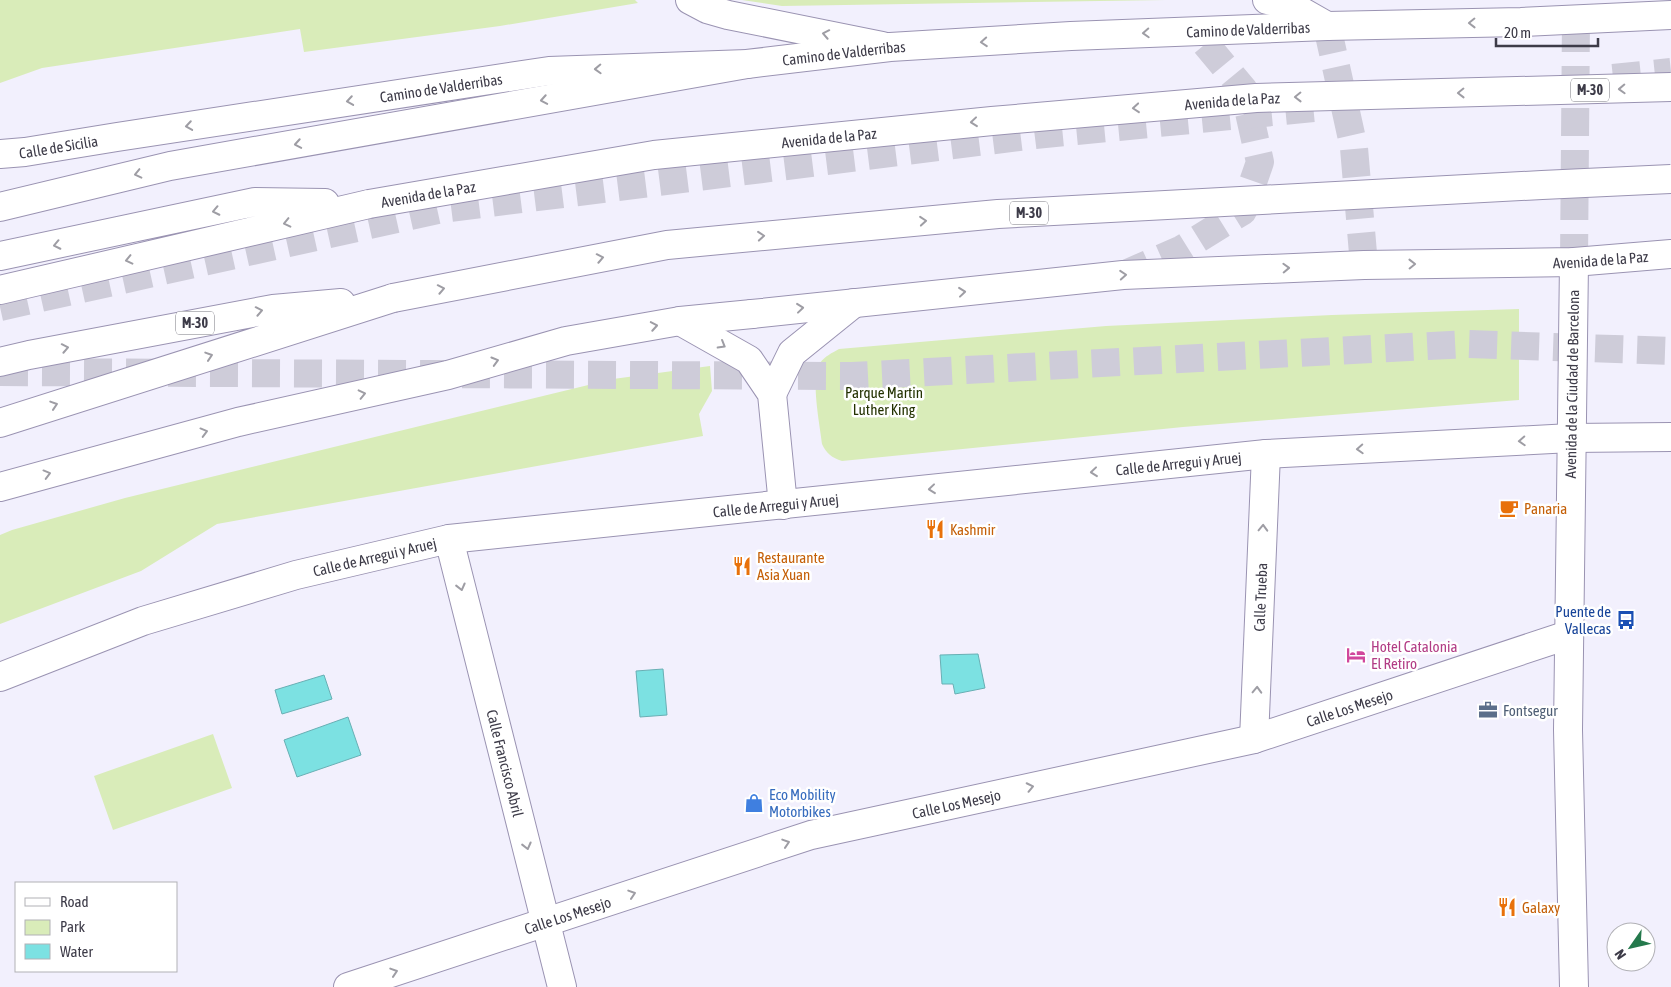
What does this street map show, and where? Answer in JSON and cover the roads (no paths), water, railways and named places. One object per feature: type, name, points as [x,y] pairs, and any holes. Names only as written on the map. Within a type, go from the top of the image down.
[{"type":"main road","points":[[1267,0],[1292,6],[1327,26]]},
{"type":"main road","points":[[699,3],[890,48]]},
{"type":"main road","name":"Camino de Valderribas","points":[[116,137],[549,71],[747,64],[890,48],[1080,36],[1327,26],[1521,22],[1576,9],[1671,15]]},
{"type":"main road","points":[[0,207],[170,166],[747,64]]},
{"type":"main road","name":"Avenida de la Paz","points":[[0,290],[369,204],[654,155],[1001,120],[1256,98],[1671,87]]},
{"type":"main road","points":[[0,138],[116,137]]},
{"type":"main road","name":"Calle de Sicilia","points":[[0,154],[26,152],[116,137]]},
{"type":"main road","name":"M-30","points":[[0,362],[273,309],[393,298],[667,245],[998,214],[1671,179]]},
{"type":"main road","name":"M-30","points":[[0,256],[255,202],[369,204]]},
{"type":"main road","name":"Avenida de la Paz","points":[[0,487],[238,422],[448,375],[566,341],[680,321],[1123,275],[1364,265],[1574,262],[1671,254]]},
{"type":"main road","name":"Avenida de la Ciudad de Barcelona","points":[[1574,262],[1568,635],[1568,730],[1574,987]]},
{"type":"main road","points":[[0,423],[393,298]]},
{"type":"main road","points":[[772,394],[792,353],[854,303]]},
{"type":"main road","points":[[680,321],[749,360],[772,394],[784,505]]},
{"type":"main road","name":"Calle de Arregui y Aruej","points":[[0,677],[143,621],[296,575],[449,540],[1266,454],[1571,438],[1671,438]]},
{"type":"main road","name":"Calle Trueba","points":[[1254,739],[1266,454]]},
{"type":"main road","name":"Calle Francisco Abril","points":[[449,540],[562,987]]},
{"type":"main road","name":"Calle Los Mesejo","points":[[348,987],[811,835],[1254,739],[1568,635]]},
{"type":"water","points":[[978,654],[985,688],[955,694],[953,684],[942,684],[940,655]]},
{"type":"water","points":[[663,669],[667,715],[640,717],[636,671]]},
{"type":"water","points":[[324,675],[332,699],[282,714],[275,690]]},
{"type":"water","points":[[348,717],[361,755],[297,777],[284,740]]},
{"type":"tunnel","points":[[1574,262],[1576,18]]},
{"type":"tunnel","points":[[1327,26],[1354,148],[1364,265]]},
{"type":"tunnel","points":[[1123,275],[1182,249],[1243,211],[1260,162],[1244,90],[1194,30]]},
{"type":"tunnel","points":[[1613,78],[1671,72]]},
{"type":"tunnel","points":[[0,307],[442,209],[1035,135],[1314,108]]},
{"type":"tunnel","points":[[0,372],[852,376],[1468,344],[1671,351]]},
{"type":"place","name":"Panaria","points":[[1509,508]]},
{"type":"place","name":"Kashmir","points":[[935,529]]},
{"type":"place","name":"Restaurante Asia Xuan","points":[[742,566]]},
{"type":"place","name":"Puente de Vallecas","points":[[1626,620]]},
{"type":"place","name":"Hotel Catalonia El Retiro","points":[[1356,655]]},
{"type":"place","name":"Fontsegur","points":[[1488,710]]},
{"type":"place","name":"Eco Mobility Motorbikes","points":[[754,803]]},
{"type":"place","name":"Galaxy","points":[[1507,907]]},
{"type":"park label","name":"Parque Martin Luther King","points":[[884,400]]}]
